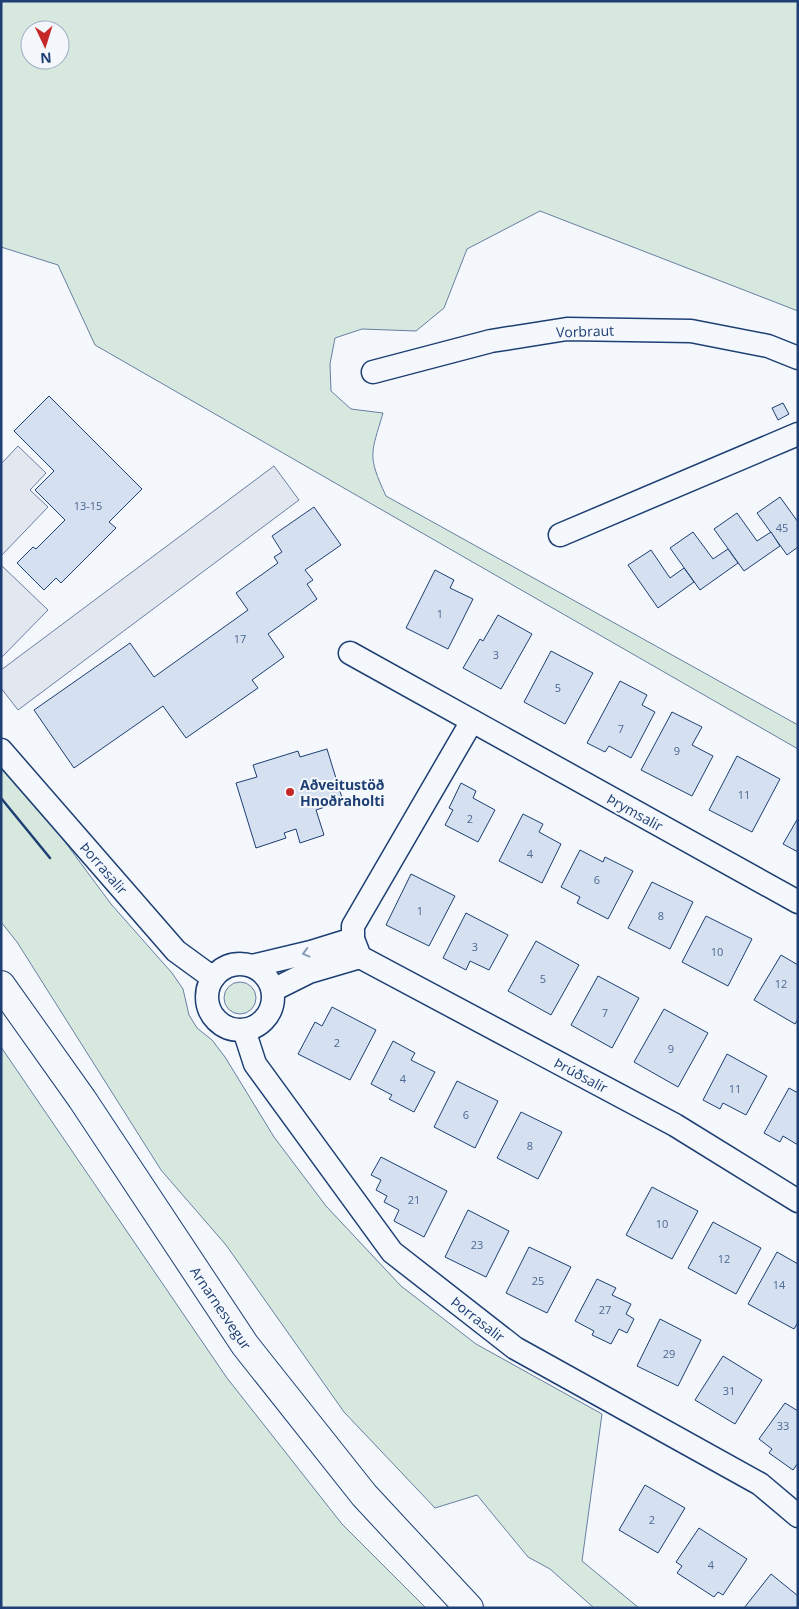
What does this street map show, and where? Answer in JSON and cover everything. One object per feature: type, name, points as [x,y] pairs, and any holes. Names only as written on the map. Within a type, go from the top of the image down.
[{"type":"main road","name":"Arnarnesvegur","points":[[1,985],[82,1099],[245,1344],[364,1495],[469,1608]]},
{"type":"street","name":"Vorbraut","points":[[373,372],[491,341],[567,329],[692,331],[768,346],[798,358]]},
{"type":"street","points":[[560,535],[798,434]]},
{"type":"street","name":"Þrymsalir","points":[[350,653],[798,902]]},
{"type":"street","points":[[356,948],[353,926],[472,721]]},
{"type":"street","name":"Þorrasalir","points":[[1,750],[176,951],[213,978]]},
{"type":"street","points":[[252,966],[262,971],[269,980],[273,990],[270,1012],[264,1021],[255,1027],[233,1030],[223,1026],[214,1018],[209,1008],[207,998],[213,978],[220,970],[230,966],[252,966],[311,952],[356,948]]},
{"type":"street","points":[[273,990],[356,948]]},
{"type":"street","name":"Þrúðsalir","points":[[356,948],[675,1125],[798,1200]]},
{"type":"street","name":"Þorrasalir","points":[[244,1030],[255,1064],[392,1252],[515,1348],[760,1484],[798,1516]]},
{"type":"shaded area","points":[[1,1],[798,1],[798,311],[540,211],[467,249],[444,308],[416,331],[362,329],[335,338],[330,364],[331,391],[351,409],[383,413],[373,454],[376,472],[386,496],[798,725],[798,749],[95,345],[58,265],[1,247]]},
{"type":"shaded area","points":[[18,446],[46,473],[30,490],[48,507],[1,556],[1,464]]},
{"type":"shaded area","points":[[274,466],[299,500],[18,710],[1,688],[1,670]]},
{"type":"shaded area","points":[[1,565],[48,610],[1,658]]},
{"type":"shaded area","points":[[1,765],[48,819],[111,904],[172,973],[183,989],[189,1015],[197,1028],[212,1040],[225,1057],[274,1137],[326,1206],[401,1286],[476,1344],[602,1414],[582,1561],[639,1608],[594,1608],[550,1569],[528,1557],[477,1495],[435,1508],[344,1412],[226,1245],[161,1170],[17,942],[1,922]]},
{"type":"shaded area","points":[[240,982],[252,986],[256,998],[252,1010],[240,1014],[228,1010],[224,998],[228,986]]},
{"type":"shaded area","points":[[1,1047],[227,1378],[342,1524],[426,1608],[1,1608]]},
{"type":"building","points":[[49,396],[142,489],[109,522],[116,528],[61,583],[56,578],[44,590],[17,563],[33,547],[36,549],[65,520],[35,490],[54,471],[14,431]]},
{"type":"building","points":[[783,403],[789,414],[778,420],[772,408]]},
{"type":"building","points":[[780,497],[798,522],[798,547],[787,555],[757,513]]},
{"type":"building","points":[[314,507],[341,545],[305,570],[313,580],[307,584],[317,599],[268,634],[284,657],[252,680],[258,688],[186,738],[163,706],[74,768],[34,710],[130,643],[154,677],[248,610],[236,593],[278,563],[274,557],[282,552],[272,536]]},
{"type":"building","points":[[737,513],[757,541],[771,532],[780,546],[744,571],[714,529]]},
{"type":"building","points":[[693,532],[713,559],[728,549],[738,563],[700,590],[670,548]]},
{"type":"building","points":[[651,550],[670,578],[684,568],[694,582],[658,608],[628,565]]},
{"type":"building","points":[[435,570],[454,580],[450,588],[473,599],[448,649],[406,628]]},
{"type":"building","points":[[498,615],[532,634],[501,689],[463,668],[480,639],[483,641]]},
{"type":"building","points":[[551,651],[593,673],[565,724],[524,702]]},
{"type":"building","points":[[620,681],[647,695],[642,705],[655,712],[631,758],[609,746],[605,752],[587,743]]},
{"type":"building","points":[[672,712],[702,727],[692,745],[713,756],[692,796],[641,770]]},
{"type":"building","name":"Aðveitustöð Hnoðraholti","points":[[327,749],[343,801],[316,810],[324,835],[300,843],[296,829],[284,833],[286,838],[256,848],[236,783],[257,777],[253,765],[298,751],[300,757]]},
{"type":"building","points":[[737,756],[780,779],[752,832],[709,810]]},
{"type":"building","points":[[461,783],[476,791],[473,798],[495,810],[478,842],[445,825],[453,810],[449,808]]},
{"type":"building","points":[[523,814],[543,824],[539,832],[561,844],[542,883],[499,861]]},
{"type":"building","points":[[798,818],[798,852],[783,844]]},
{"type":"building","points":[[580,850],[603,862],[605,857],[633,871],[608,919],[577,903],[580,897],[561,887]]},
{"type":"building","points":[[411,874],[455,896],[429,946],[386,925]]},
{"type":"building","points":[[652,882],[693,902],[670,949],[628,928]]},
{"type":"building","points":[[466,913],[508,935],[489,970],[470,961],[466,970],[443,958]]},
{"type":"building","points":[[706,916],[752,939],[728,986],[682,962]]},
{"type":"building","points":[[536,941],[579,965],[551,1015],[508,991]]},
{"type":"building","points":[[781,955],[798,965],[798,1019],[795,1024],[754,1000]]},
{"type":"building","points":[[598,976],[639,998],[612,1048],[571,1025]]},
{"type":"building","points":[[332,1007],[376,1030],[350,1080],[298,1054],[315,1022],[322,1026]]},
{"type":"building","points":[[664,1009],[708,1033],[678,1087],[634,1062]]},
{"type":"building","points":[[393,1041],[415,1053],[411,1060],[435,1072],[414,1112],[389,1099],[392,1095],[371,1084]]},
{"type":"building","points":[[727,1054],[767,1076],[746,1115],[723,1103],[720,1109],[703,1100]]},
{"type":"building","points":[[457,1081],[498,1101],[475,1148],[434,1127]]},
{"type":"building","points":[[789,1088],[798,1093],[798,1145],[783,1136],[780,1142],[764,1133]]},
{"type":"building","points":[[521,1112],[562,1132],[538,1179],[497,1158]]},
{"type":"building","points":[[381,1157],[447,1191],[424,1237],[394,1221],[399,1210],[384,1202],[387,1196],[376,1190],[381,1180],[371,1175]]},
{"type":"building","points":[[652,1187],[698,1211],[672,1259],[626,1235]]},
{"type":"building","points":[[468,1210],[509,1231],[486,1277],[445,1257]]},
{"type":"building","points":[[713,1222],[761,1248],[736,1294],[688,1268]]},
{"type":"building","points":[[529,1247],[571,1267],[547,1313],[506,1293]]},
{"type":"building","points":[[777,1252],[798,1264],[798,1322],[794,1329],[748,1304]]},
{"type":"building","points":[[597,1279],[616,1288],[612,1295],[631,1304],[626,1314],[634,1319],[627,1333],[619,1329],[611,1344],[592,1335],[594,1331],[575,1321]]},
{"type":"building","points":[[660,1319],[701,1340],[678,1386],[637,1366]]},
{"type":"building","points":[[723,1356],[762,1380],[735,1424],[695,1400]]},
{"type":"building","points":[[785,1403],[798,1411],[798,1463],[793,1470],[769,1453],[772,1449],[759,1439]]},
{"type":"building","points":[[645,1485],[685,1508],[658,1553],[619,1530]]},
{"type":"building","points":[[699,1528],[747,1559],[723,1595],[718,1592],[714,1597],[677,1573],[682,1566],[676,1562]]},
{"type":"building","points":[[771,1574],[798,1596],[798,1608],[744,1608]]},
{"type":"wall","points":[[1,798],[50,858]]},
{"type":"place","name":"Aðveitustöð Hnoðraholti","points":[[290,792]]}]
